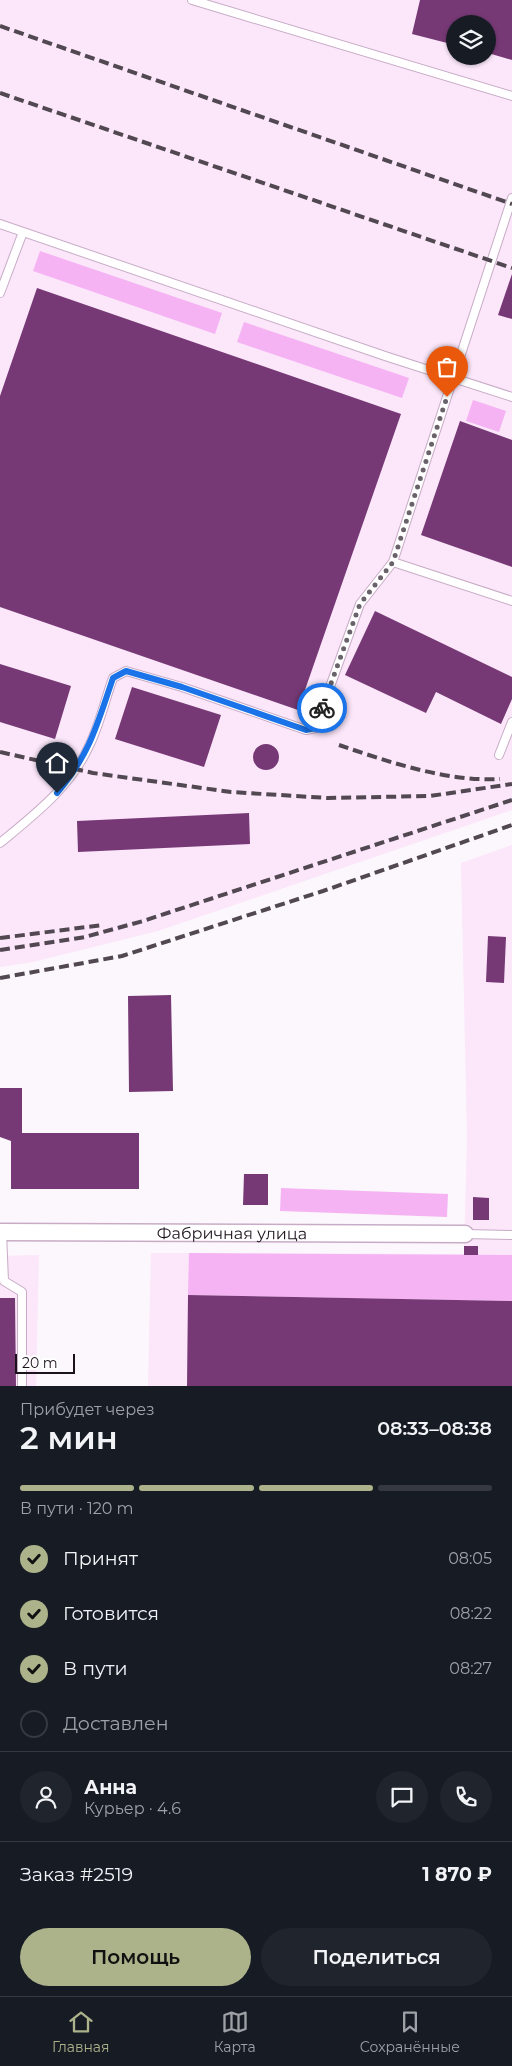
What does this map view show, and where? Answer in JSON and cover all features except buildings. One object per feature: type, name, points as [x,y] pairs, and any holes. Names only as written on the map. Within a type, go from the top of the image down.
[{"type":"street","name":"Фабричная улица","points":[[1,1232],[465,1234]]},
{"type":"lane","points":[[192,0],[512,96]]},
{"type":"lane","points":[[0,843],[47,804],[77,769],[90,744],[113,678],[126,671],[182,687],[306,730],[315,728],[360,604],[393,562],[512,198]]},
{"type":"lane","points":[[0,224],[512,397]]},
{"type":"lane","points":[[0,293],[23,232]]},
{"type":"lane","points":[[393,562],[512,601]]},
{"type":"lane","points":[[499,755],[512,722]]},
{"type":"lane","points":[[1,1232],[4,1281],[22,1292],[22,1386]]},
{"type":"lane","points":[[465,1234],[512,1235]]},
{"type":"shaded area","points":[[0,0],[512,0],[512,810],[158,931],[33,962],[0,967]]},
{"type":"shaded area","points":[[40,251],[222,313],[215,334],[33,271]]},
{"type":"shaded area","points":[[244,322],[409,378],[402,398],[237,342]]},
{"type":"shaded area","points":[[473,400],[506,411],[499,432],[466,421]]},
{"type":"shaded area","points":[[512,845],[512,1386],[148,1386],[151,1253],[464,1254],[467,1136],[461,863]]},
{"type":"shaded area","points":[[281,1188],[448,1194],[447,1217],[280,1211]]},
{"type":"shaded area","points":[[189,1253],[512,1255],[512,1301],[188,1295]]},
{"type":"shaded area","points":[[39,1255],[36,1386],[0,1386],[0,1256]]},
{"type":"railway","points":[[0,26],[512,204]]},
{"type":"railway","points":[[0,93],[512,268]]},
{"type":"railway","points":[[339,745],[418,770],[460,777],[500,779]]},
{"type":"railway","points":[[0,752],[93,773],[231,792],[328,798],[430,796],[512,784]]},
{"type":"railway","points":[[0,950],[85,937],[143,921],[512,800]]},
{"type":"railway","points":[[0,978],[122,956],[323,891],[512,825]]},
{"type":"railway","points":[[0,938],[103,925]]},
{"type":"way so far","points":[[322,708],[360,604],[393,562],[447,397]]},
{"type":"route","points":[[57,793],[77,769],[90,744],[113,678],[126,671],[182,687],[306,730],[315,728],[322,708]]}]
